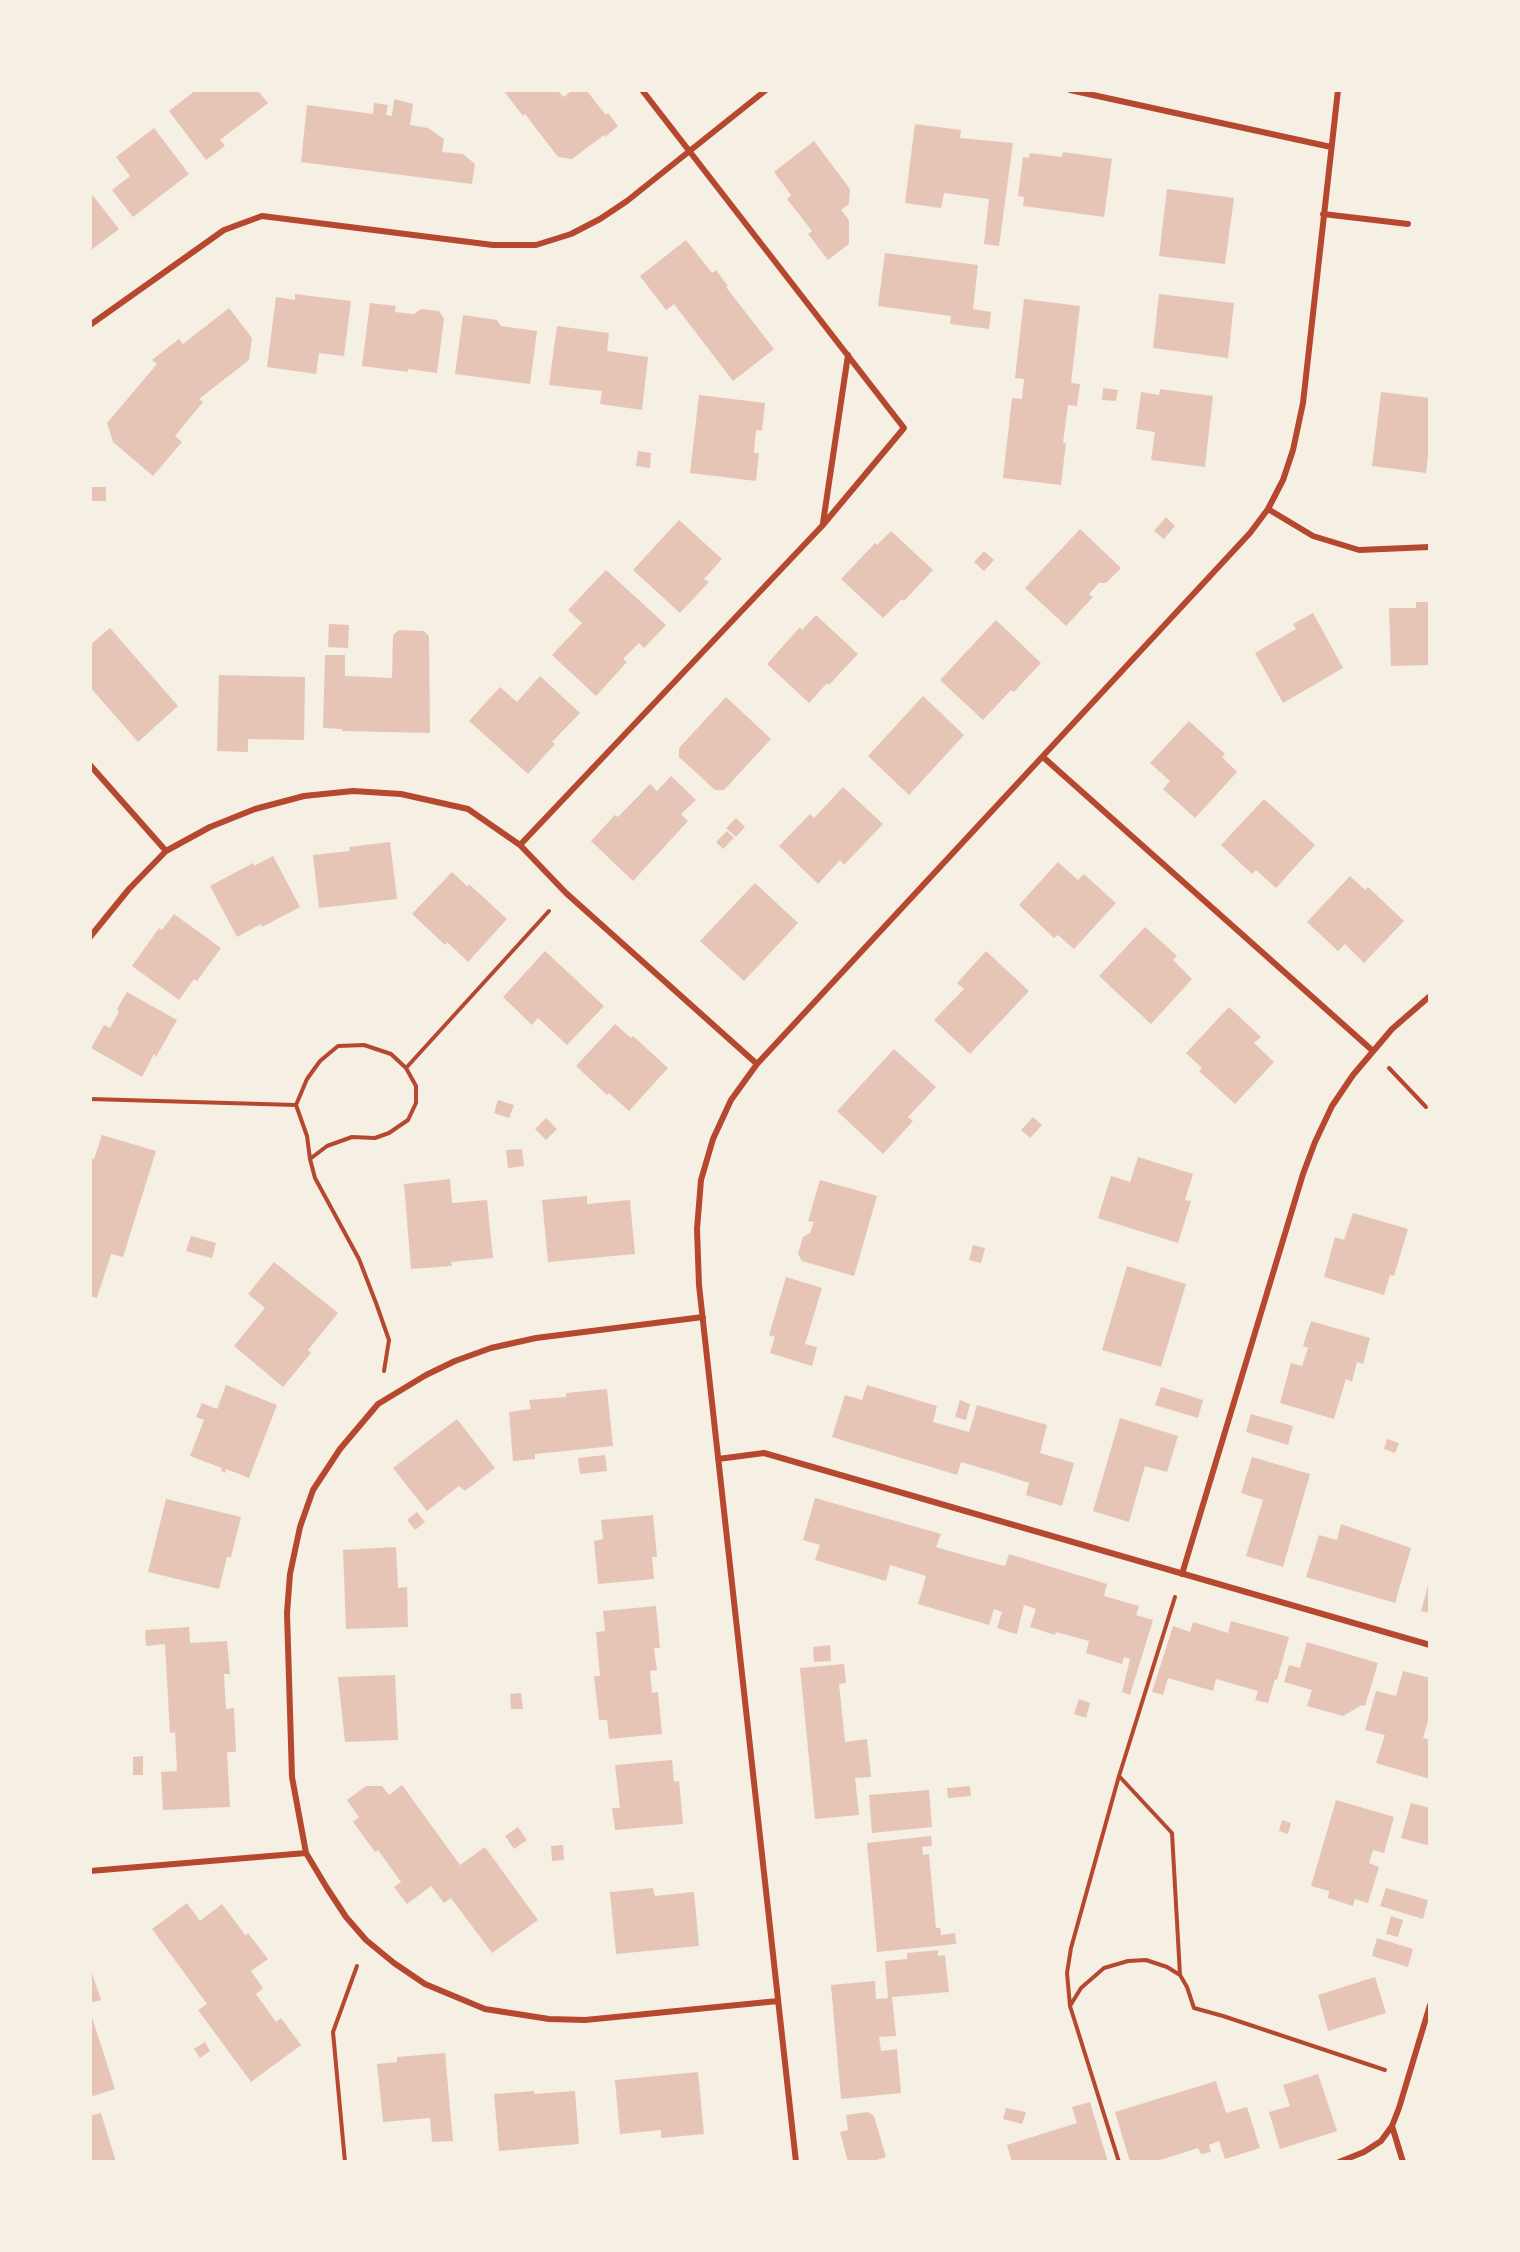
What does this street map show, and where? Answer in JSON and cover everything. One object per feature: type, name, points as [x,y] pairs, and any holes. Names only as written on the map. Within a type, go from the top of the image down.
[{"type":"street","points":[[520,845],[822,526],[904,428],[642,90]]},
{"type":"street","points":[[90,326],[224,230],[262,216],[492,245],[536,245],[571,234],[600,219],[627,201],[766,90]]},
{"type":"street","points":[[1070,90],[1331,147]]},
{"type":"street","points":[[796,2162],[699,1285],[697,1229],[701,1180],[713,1139],[731,1100],[757,1064],[1043,757],[1250,532],[1268,509],[1283,480],[1293,450],[1303,403],[1338,90]]},
{"type":"street","points":[[1323,214],[1408,224]]},
{"type":"street","points":[[822,526],[848,355]]},
{"type":"street","points":[[1268,509],[1313,536],[1359,550],[1430,547]]},
{"type":"street","points":[[1043,757],[1372,1051]]},
{"type":"street","points":[[90,765],[166,851]]},
{"type":"street","points":[[90,937],[129,889],[166,851],[210,827],[255,809],[304,796],[353,791],[401,794],[468,809],[520,845],[566,893],[757,1064]]},
{"type":"street","points":[[1182,1574],[1303,1174],[1332,1106],[1372,1051],[1392,1029],[1430,996]]},
{"type":"street","points":[[703,1317],[536,1338],[492,1348],[455,1361],[426,1375],[378,1404],[340,1449],[313,1490],[300,1527],[290,1574],[287,1613],[292,1776],[306,1853],[346,1917],[366,1940],[425,1984],[485,2009],[549,2019],[585,2020],[778,2001]]},
{"type":"street","points":[[718,1458],[764,1453],[1430,1645]]},
{"type":"street","points":[[90,1871],[306,1853]]},
{"type":"street","points":[[1339,2162],[1364,2152],[1381,2141],[1392,2126],[1430,2005]]},
{"type":"street","points":[[1392,2126],[1403,2162]]},
{"type":"path","points":[[406,1068],[566,893]]},
{"type":"path","points":[[310,1159],[327,1146],[352,1137],[375,1138],[389,1133],[408,1120],[416,1103],[416,1086],[406,1068],[391,1054],[364,1045],[338,1046],[320,1061],[307,1079],[296,1105],[307,1136],[310,1159],[315,1178],[359,1259],[389,1340],[378,1404]]},
{"type":"path","points":[[1372,1051],[1426,1107]]},
{"type":"path","points":[[90,1099],[296,1105]]},
{"type":"path","points":[[1119,2162],[1070,2006],[1067,1973],[1071,1948],[1119,1776],[1182,1574]]},
{"type":"path","points":[[1119,1776],[1172,1833],[1180,1975]]},
{"type":"path","points":[[345,2162],[333,2032],[366,1940]]},
{"type":"path","points":[[1070,2006],[1081,1988],[1104,1968],[1128,1961],[1146,1960],[1167,1966],[1180,1975],[1194,2008],[1409,2077]]},
{"type":"building","points":[[196,90],[257,90],[268,103],[220,140],[225,146],[206,160],[169,111]]},
{"type":"building","points":[[503,90],[558,90],[563,97],[573,90],[586,90],[618,126],[572,159],[558,157]]},
{"type":"building","points":[[394,99],[413,104],[410,125],[428,128],[444,139],[442,152],[463,154],[475,164],[472,184],[301,162],[307,105],[373,114],[374,103],[388,105],[386,115],[392,116]]},
{"type":"building","points":[[915,124],[961,130],[960,138],[1013,143],[999,246],[984,244],[989,199],[944,193],[941,208],[905,203]]},
{"type":"building","points":[[154,128],[189,174],[133,217],[112,190],[130,176],[116,157]]},
{"type":"building","points":[[814,141],[850,189],[849,204],[841,210],[849,220],[849,244],[828,260],[808,234],[812,231],[787,199],[791,195],[774,172]]},
{"type":"building","points":[[1063,152],[1112,159],[1104,217],[1023,206],[1024,197],[1018,196],[1023,157],[1029,158],[1030,153],[1062,157]]},
{"type":"building","points":[[1167,189],[1234,198],[1225,264],[1159,256]]},
{"type":"building","points":[[90,192],[119,229],[90,251]]},
{"type":"building","points":[[686,240],[712,273],[716,270],[728,286],[726,287],[774,349],[733,381],[674,304],[666,310],[640,276]]},
{"type":"building","points":[[885,253],[978,265],[973,309],[991,312],[989,329],[950,324],[951,316],[878,306]]},
{"type":"building","points":[[295,294],[351,301],[344,356],[319,353],[316,374],[267,367],[276,297],[295,300]]},
{"type":"building","points":[[1159,294],[1234,303],[1228,358],[1153,348]]},
{"type":"building","points":[[1024,299],[1080,306],[1071,383],[1080,384],[1077,406],[1068,405],[1061,485],[1003,478],[1012,398],[1022,399],[1024,379],[1015,378]]},
{"type":"building","points":[[370,303],[396,306],[395,312],[414,314],[421,309],[439,311],[444,319],[437,373],[362,366]]},
{"type":"building","points":[[229,308],[252,338],[249,360],[199,399],[203,402],[175,436],[182,442],[153,476],[113,442],[107,423],[157,364],[152,360],[179,339],[183,344]]},
{"type":"building","points":[[463,315],[497,320],[501,326],[537,331],[530,384],[455,374]]},
{"type":"building","points":[[557,326],[609,333],[607,351],[648,357],[642,410],[600,404],[602,391],[549,385]]},
{"type":"building","points":[[1103,388],[1118,390],[1116,401],[1102,400]]},
{"type":"building","points":[[1160,389],[1213,396],[1205,467],[1151,460],[1155,432],[1136,429],[1141,392],[1159,395]]},
{"type":"building","points":[[1381,392],[1430,398],[1430,437],[1426,473],[1372,466]]},
{"type":"building","points":[[699,395],[765,403],[762,431],[756,430],[754,453],[759,453],[756,481],[690,473]]},
{"type":"building","points":[[638,451],[651,453],[650,468],[636,466]]},
{"type":"building","points":[[92,487],[106,487],[106,501],[92,501]]},
{"type":"building","points":[[1166,517],[1175,526],[1164,539],[1154,531]]},
{"type":"building","points":[[679,520],[722,559],[704,579],[709,582],[680,613],[633,570]]},
{"type":"building","points":[[1080,529],[1121,568],[1106,583],[1099,583],[1089,594],[1093,597],[1066,626],[1025,588]]},
{"type":"building","points":[[891,531],[933,570],[904,601],[902,599],[883,618],[841,579],[875,543],[877,545]]},
{"type":"building","points":[[984,551],[994,560],[984,571],[974,562]]},
{"type":"building","points":[[606,570],[666,625],[644,648],[639,643],[623,659],[627,662],[596,696],[552,655],[582,623],[568,610]]},
{"type":"building","points":[[1416,602],[1430,602],[1430,665],[1391,666],[1389,608],[1416,608]]},
{"type":"building","points":[[1313,613],[1343,668],[1283,703],[1255,653],[1296,629],[1293,624]]},
{"type":"building","points":[[816,615],[858,654],[809,703],[767,664],[800,627],[802,630]]},
{"type":"building","points":[[996,620],[1041,663],[983,720],[940,680]]},
{"type":"building","points":[[329,624],[349,625],[348,648],[328,647]]},
{"type":"building","points":[[110,628],[178,706],[138,742],[90,687],[90,645]]},
{"type":"building","points":[[399,630],[424,631],[429,636],[430,733],[342,731],[342,729],[323,728],[325,655],[345,655],[345,676],[392,678],[393,635]]},
{"type":"building","points":[[219,675],[305,677],[304,740],[248,739],[248,752],[217,751]]},
{"type":"building","points":[[540,676],[580,713],[552,742],[555,744],[528,774],[469,721],[500,687],[517,702]]},
{"type":"building","points":[[923,696],[964,735],[909,795],[868,756]]},
{"type":"building","points":[[726,697],[771,739],[724,790],[715,790],[679,757],[679,748]]},
{"type":"building","points":[[1189,721],[1225,754],[1222,757],[1237,772],[1195,818],[1163,789],[1170,781],[1150,763]]},
{"type":"building","points":[[671,776],[696,800],[681,814],[688,821],[633,881],[591,841],[615,815],[618,817],[650,784],[657,791]]},
{"type":"building","points":[[843,787],[883,824],[844,865],[840,860],[818,884],[779,846],[810,814],[814,818]]},
{"type":"building","points":[[1264,799],[1315,845],[1276,888],[1256,870],[1252,874],[1221,845]]},
{"type":"building","points":[[736,818],[745,827],[736,837],[726,828]]},
{"type":"building","points":[[727,831],[734,838],[723,849],[716,842]]},
{"type":"building","points":[[390,842],[397,899],[319,908],[313,855],[350,851],[349,847]]},
{"type":"building","points":[[273,856],[300,907],[237,937],[210,886],[253,863],[254,866]]},
{"type":"building","points":[[1058,862],[1078,880],[1084,874],[1116,903],[1074,949],[1058,935],[1054,938],[1019,905]]},
{"type":"building","points":[[452,872],[468,887],[469,884],[507,919],[468,962],[447,942],[445,945],[412,914]]},
{"type":"building","points":[[1350,876],[1365,890],[1368,887],[1404,921],[1364,963],[1345,944],[1338,951],[1307,922]]},
{"type":"building","points":[[755,883],[798,923],[744,981],[700,941]]},
{"type":"building","points":[[174,914],[221,948],[197,981],[194,979],[179,1000],[132,966],[159,928],[162,930]]},
{"type":"building","points":[[1145,927],[1177,956],[1173,960],[1192,979],[1151,1024],[1099,976]]},
{"type":"building","points":[[545,951],[604,1006],[567,1045],[538,1018],[532,1025],[503,997]]},
{"type":"building","points":[[986,951],[1029,991],[970,1054],[934,1020],[964,989],[957,983]]},
{"type":"building","points":[[127,992],[177,1020],[156,1057],[154,1054],[142,1077],[91,1048],[104,1025],[110,1028]]},
{"type":"building","points":[[1229,1007],[1261,1037],[1254,1043],[1274,1062],[1235,1104],[1199,1071],[1202,1068],[1186,1053]]},
{"type":"building","points":[[615,1024],[631,1038],[633,1036],[668,1068],[629,1111],[609,1093],[607,1095],[576,1066]]},
{"type":"building","points":[[894,1049],[936,1087],[908,1117],[913,1121],[883,1154],[837,1111]]},
{"type":"building","points":[[498,1100],[514,1105],[509,1118],[494,1113]]},
{"type":"building","points":[[1033,1117],[1042,1125],[1030,1138],[1021,1130]]},
{"type":"building","points":[[546,1118],[557,1129],[546,1140],[535,1129]]},
{"type":"building","points":[[102,1135],[156,1151],[123,1257],[111,1254],[97,1298],[90,1296],[90,1158],[94,1159]]},
{"type":"building","points":[[522,1149],[524,1166],[508,1168],[506,1150]]},
{"type":"building","points":[[1138,1157],[1193,1174],[1185,1200],[1191,1201],[1178,1243],[1098,1218],[1111,1176],[1130,1182]]},
{"type":"building","points":[[450,1179],[452,1203],[487,1200],[493,1258],[451,1262],[452,1266],[411,1269],[404,1184]]},
{"type":"building","points":[[820,1180],[877,1196],[854,1276],[802,1261],[798,1254],[803,1237],[810,1233],[814,1222],[808,1221]]},
{"type":"building","points":[[587,1196],[587,1204],[630,1200],[635,1254],[548,1262],[542,1200]]},
{"type":"building","points":[[1353,1213],[1408,1229],[1394,1276],[1390,1275],[1384,1295],[1324,1277],[1335,1237],[1344,1240]]},
{"type":"building","points":[[191,1236],[216,1243],[212,1258],[186,1251]]},
{"type":"building","points":[[973,1245],[985,1248],[981,1263],[969,1260]]},
{"type":"building","points":[[274,1262],[338,1313],[308,1350],[311,1353],[283,1387],[234,1346],[265,1308],[248,1294]]},
{"type":"building","points":[[1127,1266],[1186,1284],[1161,1367],[1102,1350]]},
{"type":"building","points":[[786,1277],[822,1288],[805,1344],[817,1347],[812,1366],[770,1353],[775,1337],[769,1335]]},
{"type":"building","points":[[1311,1321],[1370,1338],[1363,1364],[1357,1362],[1352,1382],[1346,1379],[1334,1419],[1280,1403],[1291,1363],[1302,1366],[1308,1348],[1303,1346]]},
{"type":"building","points":[[226,1385],[277,1405],[249,1478],[226,1469],[225,1473],[221,1471],[222,1468],[190,1456],[204,1420],[196,1417],[202,1403],[217,1409]]},
{"type":"building","points":[[867,1385],[937,1406],[933,1422],[969,1432],[977,1405],[1047,1425],[1040,1453],[1074,1463],[1062,1506],[1026,1495],[1029,1483],[995,1472],[961,1462],[957,1475],[832,1437],[845,1395],[862,1400]]},
{"type":"building","points":[[1161,1387],[1203,1400],[1198,1418],[1155,1405]]},
{"type":"building","points":[[607,1389],[613,1446],[535,1454],[535,1459],[513,1461],[509,1412],[531,1409],[529,1400],[566,1397],[566,1393]]},
{"type":"building","points":[[960,1400],[970,1404],[966,1420],[955,1417]]},
{"type":"building","points":[[1251,1414],[1293,1426],[1288,1445],[1246,1432]]},
{"type":"building","points":[[1120,1418],[1178,1436],[1167,1472],[1145,1466],[1129,1522],[1093,1511]]},
{"type":"building","points":[[457,1419],[495,1468],[465,1491],[459,1486],[427,1511],[393,1468]]},
{"type":"building","points":[[1387,1439],[1399,1443],[1395,1453],[1384,1449]]},
{"type":"building","points":[[605,1455],[607,1471],[580,1474],[578,1458]]},
{"type":"building","points":[[1252,1457],[1310,1474],[1283,1567],[1246,1556],[1263,1500],[1241,1493]]},
{"type":"building","points":[[815,1498],[941,1534],[936,1547],[1005,1566],[1009,1554],[1107,1584],[1104,1596],[1139,1606],[1136,1615],[1153,1620],[1130,1695],[1122,1692],[1130,1659],[1124,1657],[1122,1664],[1086,1653],[1089,1641],[1056,1632],[1055,1635],[1030,1627],[1036,1609],[1024,1605],[1017,1634],[997,1628],[1002,1612],[994,1609],[989,1625],[918,1604],[926,1576],[890,1565],[886,1581],[815,1560],[820,1545],[803,1540]]},
{"type":"building","points":[[166,1499],[241,1517],[231,1557],[227,1557],[219,1589],[148,1572]]},
{"type":"building","points":[[417,1512],[425,1522],[415,1530],[407,1520]]},
{"type":"building","points":[[653,1515],[657,1557],[652,1557],[654,1579],[598,1584],[594,1541],[603,1539],[601,1520]]},
{"type":"building","points":[[1341,1524],[1411,1548],[1395,1603],[1306,1577],[1319,1535],[1337,1540]]},
{"type":"building","points":[[396,1547],[398,1588],[407,1587],[408,1627],[346,1629],[343,1550]]},
{"type":"building","points":[[1430,1582],[1430,1613],[1421,1611]]},
{"type":"building","points":[[656,1606],[660,1648],[654,1648],[657,1670],[650,1671],[652,1693],[658,1692],[662,1734],[609,1739],[607,1720],[599,1720],[594,1676],[600,1676],[596,1632],[605,1631],[603,1611]]},
{"type":"building","points":[[1231,1621],[1289,1637],[1268,1703],[1255,1700],[1258,1691],[1216,1679],[1213,1691],[1168,1678],[1163,1695],[1152,1692],[1173,1626],[1190,1632],[1193,1622],[1228,1633]]},
{"type":"building","points":[[189,1627],[190,1643],[227,1641],[230,1674],[224,1674],[226,1709],[234,1708],[236,1752],[227,1752],[230,1807],[163,1810],[161,1772],[177,1771],[175,1732],[170,1733],[165,1644],[146,1646],[145,1630]]},
{"type":"building","points":[[1307,1642],[1378,1663],[1365,1706],[1362,1705],[1343,1716],[1307,1706],[1312,1690],[1284,1682],[1289,1665],[1300,1668]]},
{"type":"building","points":[[830,1645],[831,1661],[814,1662],[813,1647]]},
{"type":"building","points":[[844,1664],[846,1683],[839,1684],[845,1742],[867,1739],[871,1777],[855,1778],[859,1815],[815,1819],[800,1668]]},
{"type":"building","points":[[1403,1671],[1430,1678],[1430,1714],[1423,1738],[1430,1740],[1430,1779],[1376,1763],[1385,1735],[1365,1730],[1376,1691],[1396,1696]]},
{"type":"building","points":[[395,1675],[398,1740],[345,1742],[338,1677]]},
{"type":"building","points":[[521,1693],[523,1709],[511,1709],[510,1694]]},
{"type":"building","points":[[1079,1699],[1090,1703],[1086,1718],[1074,1714]]},
{"type":"building","points":[[143,1756],[143,1775],[133,1775],[133,1757]]},
{"type":"building","points":[[672,1760],[674,1782],[679,1781],[683,1824],[615,1830],[612,1808],[620,1808],[615,1765]]},
{"type":"building","points":[[402,1785],[460,1865],[485,1847],[538,1920],[492,1953],[451,1898],[444,1903],[431,1886],[407,1904],[394,1887],[401,1882],[378,1850],[375,1852],[353,1822],[359,1817],[347,1800],[366,1786],[382,1786],[389,1795]]},
{"type":"building","points":[[970,1786],[971,1796],[948,1798],[947,1788]]},
{"type":"building","points":[[929,1790],[932,1827],[872,1833],[869,1795]]},
{"type":"building","points":[[1336,1800],[1394,1817],[1384,1853],[1373,1850],[1369,1863],[1379,1867],[1368,1903],[1355,1899],[1353,1906],[1328,1898],[1329,1891],[1311,1886]]},
{"type":"building","points":[[1411,1803],[1430,1808],[1430,1846],[1401,1838]]},
{"type":"building","points":[[1282,1820],[1291,1823],[1288,1834],[1279,1831]]},
{"type":"building","points":[[518,1827],[527,1840],[514,1849],[505,1836]]},
{"type":"building","points":[[931,1836],[932,1846],[922,1847],[923,1855],[929,1854],[936,1928],[940,1928],[941,1935],[955,1933],[956,1944],[877,1952],[867,1843]]},
{"type":"building","points":[[563,1845],[564,1860],[552,1861],[551,1846]]},
{"type":"building","points":[[653,1888],[655,1896],[694,1892],[699,1946],[616,1954],[610,1892]]},
{"type":"building","points":[[1386,1888],[1428,1900],[1423,1919],[1380,1906]]},
{"type":"building","points":[[187,1903],[200,1921],[222,1904],[246,1936],[248,1933],[268,1959],[251,1971],[263,1988],[256,1994],[276,2022],[281,2018],[301,2045],[251,2082],[198,2010],[207,2004],[152,1929]]},
{"type":"building","points":[[1391,1916],[1403,1920],[1398,1937],[1386,1934]]},
{"type":"building","points":[[1377,1938],[1413,1949],[1408,1967],[1372,1956]]},
{"type":"building","points":[[938,1950],[938,1956],[945,1955],[949,1992],[892,1997],[896,2036],[879,2037],[881,2051],[897,2049],[901,2093],[841,2099],[831,1985],[875,1981],[876,1999],[888,1998],[885,1961],[907,1959],[907,1953]]},
{"type":"building","points":[[90,1967],[101,2000],[90,2003]]},
{"type":"building","points":[[1375,1977],[1386,2013],[1328,2031],[1318,1995]]},
{"type":"building","points":[[90,2011],[115,2089],[90,2097]]},
{"type":"building","points":[[205,2042],[210,2051],[200,2058],[194,2049]]},
{"type":"building","points":[[445,2053],[453,2141],[432,2142],[430,2118],[383,2122],[377,2064],[397,2062],[397,2057]]},
{"type":"building","points":[[698,2072],[704,2134],[661,2138],[661,2130],[620,2134],[615,2080]]},
{"type":"building","points":[[1318,2074],[1337,2131],[1280,2149],[1269,2112],[1290,2106],[1283,2085]]},
{"type":"building","points":[[1216,2081],[1226,2113],[1247,2107],[1260,2148],[1225,2159],[1219,2141],[1209,2145],[1211,2152],[1201,2154],[1198,2148],[1154,2162],[1130,2162],[1115,2112]]},
{"type":"building","points":[[534,2091],[534,2094],[575,2091],[579,2144],[499,2151],[494,2094]]},
{"type":"building","points":[[1090,2102],[1108,2162],[1012,2162],[1007,2145],[1077,2123],[1072,2107]]},
{"type":"building","points":[[1006,2108],[1026,2112],[1022,2124],[1003,2119]]},
{"type":"building","points":[[868,2112],[874,2116],[886,2157],[871,2162],[848,2162],[840,2132],[848,2130],[846,2115]]},
{"type":"building","points":[[101,2113],[116,2162],[90,2162],[90,2116]]}]
